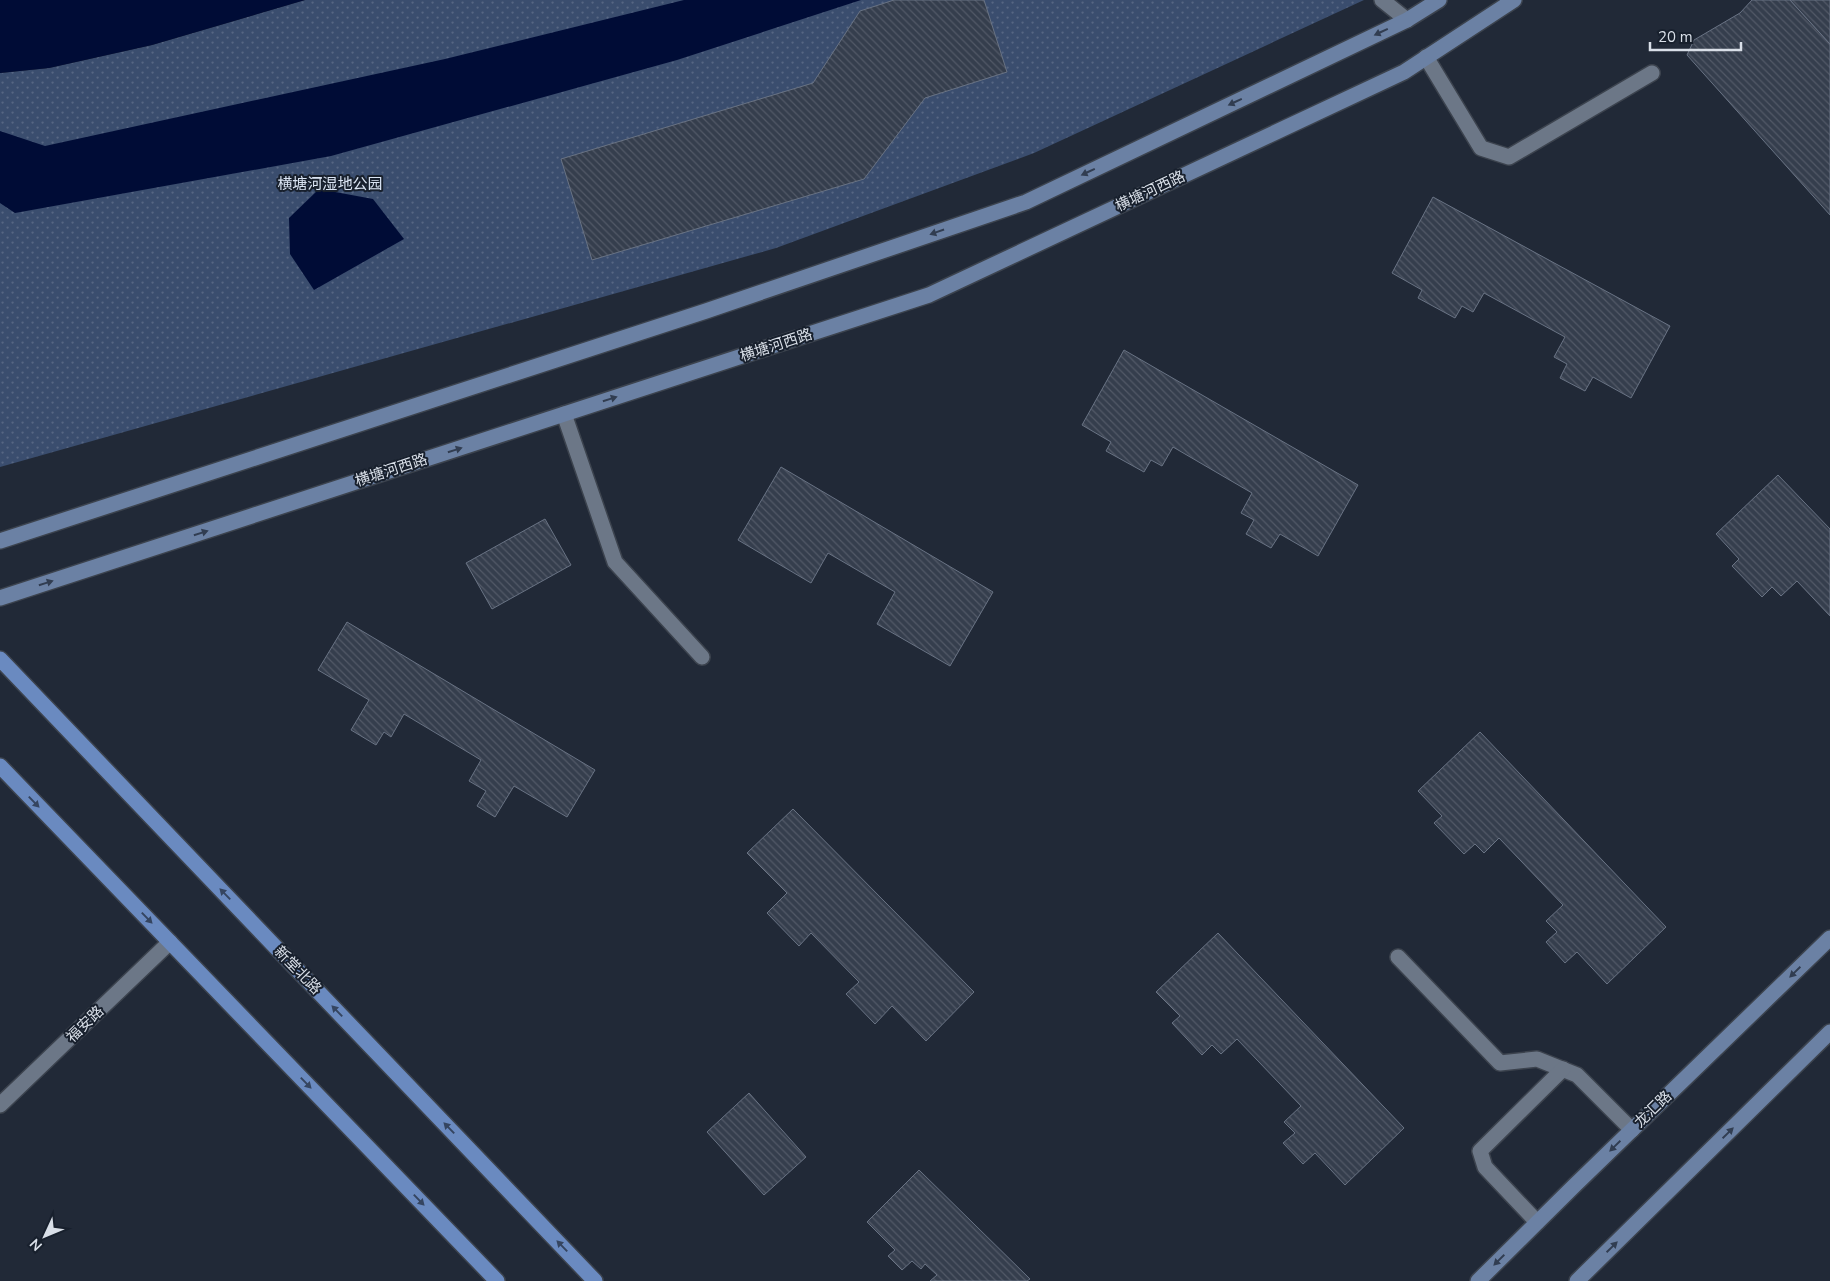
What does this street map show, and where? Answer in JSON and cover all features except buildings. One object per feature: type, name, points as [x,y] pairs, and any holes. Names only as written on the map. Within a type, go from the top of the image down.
[{"type":"main road","name":"新堂北路","points":[[0,659],[595,1281]]},
{"type":"main road","points":[[0,766],[497,1281]]},
{"type":"street","points":[[1382,0],[1408,20]]},
{"type":"street","points":[[0,542],[696,314],[1026,202],[1408,20],[1439,0]]},
{"type":"street","name":"横塘河西路","points":[[0,598],[929,295],[1404,72],[1514,0]]},
{"type":"street","points":[[1426,57],[1482,148],[1509,157],[1652,72]]},
{"type":"street","points":[[564,414],[615,562],[702,657]]},
{"type":"street","name":"龙汇路","points":[[1478,1281],[1830,938]]},
{"type":"street","name":"福安路","points":[[0,1105],[170,942]]},
{"type":"street","points":[[1398,957],[1500,1063],[1537,1059],[1577,1075],[1632,1130]]},
{"type":"street","points":[[1577,1281],[1830,1032]]},
{"type":"street","points":[[1537,1222],[1485,1166],[1480,1151],[1563,1069]]},
{"type":"green space","name":"横塘河湿地公园","points":[[305,0],[1364,0],[1034,153],[776,248],[0,467],[0,73],[49,68],[152,45]]},
{"type":"shaded area","points":[[0,0],[305,0],[152,45],[49,68],[0,73]]},
{"type":"shaded area","points":[[684,0],[861,0],[677,60],[331,156],[15,213],[0,203],[0,131],[45,146],[445,59]]},
{"type":"shaded area","points":[[319,189],[373,199],[404,239],[314,290],[290,254],[289,218]]}]
